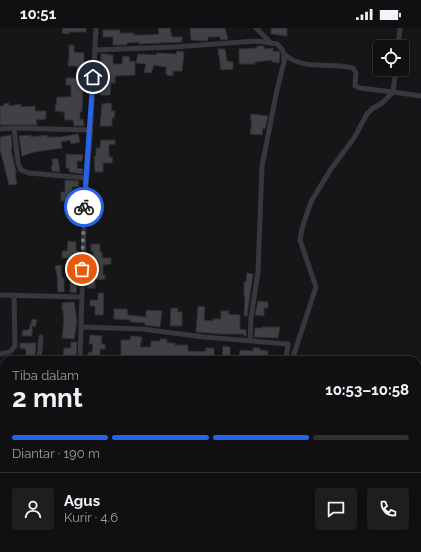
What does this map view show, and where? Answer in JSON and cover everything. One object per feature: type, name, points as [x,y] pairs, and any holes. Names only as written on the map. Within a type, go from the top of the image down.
[{"type":"street","points":[[80,356],[86,178],[96,28]]},
{"type":"street","points":[[256,28],[270,42]]},
{"type":"street","points":[[399,40],[400,28]]},
{"type":"street","points":[[95,50],[174,47],[258,41],[277,44],[282,49],[284,54],[284,62],[262,166],[258,272],[251,318],[250,341]]},
{"type":"street","points":[[284,54],[293,60],[305,63],[354,69],[356,73],[356,87],[421,96]]},
{"type":"street","points":[[293,356],[316,287],[300,240],[308,210],[312,200],[330,169],[358,133],[367,114],[386,100],[393,92],[395,76]]},
{"type":"street","points":[[0,130],[14,128],[90,130]]},
{"type":"street","points":[[14,128],[18,163],[22,170],[29,173],[86,178]]},
{"type":"street","points":[[0,295],[81,297]]},
{"type":"street","points":[[0,354],[10,352],[16,346],[14,295]]},
{"type":"street","points":[[81,327],[142,329],[204,337],[288,344],[286,356]]},
{"type":"street","points":[[39,356],[41,337]]},
{"type":"building","points":[[63,28],[86,28],[86,32],[69,32],[69,34],[62,33]]},
{"type":"building","points":[[158,28],[170,28],[172,37],[182,37],[182,42],[139,44],[139,42],[127,43],[127,45],[113,45],[113,37],[103,37],[103,30],[120,30],[120,33],[147,35],[159,34]]},
{"type":"building","points":[[190,28],[225,28],[228,39],[221,40],[220,37],[208,37],[208,40],[206,41],[191,40]]},
{"type":"building","points":[[271,28],[287,28],[287,36],[271,34]]},
{"type":"building","points":[[69,45],[74,45],[74,52],[84,53],[84,71],[86,71],[85,78],[81,78],[83,93],[80,120],[83,119],[84,126],[74,126],[73,120],[65,120],[64,112],[55,111],[57,97],[71,97],[71,85],[66,85],[66,78],[77,78],[77,66],[68,66]]},
{"type":"building","points":[[257,46],[264,46],[264,49],[273,48],[273,52],[279,51],[279,63],[272,62],[272,60],[255,62],[255,64],[239,64],[239,49],[257,48]]},
{"type":"building","points":[[218,49],[225,49],[227,61],[233,62],[233,69],[221,70]]},
{"type":"building","points":[[177,51],[184,52],[182,71],[173,71],[173,76],[166,75],[166,67],[154,65],[151,73],[144,72],[146,64],[136,63],[138,54],[176,54]]},
{"type":"building","points":[[101,54],[113,55],[113,64],[122,64],[123,56],[130,57],[129,61],[135,61],[135,75],[115,76],[115,83],[111,83],[110,95],[100,95]]},
{"type":"building","points":[[9,103],[9,106],[21,104],[21,107],[35,106],[35,111],[46,111],[46,119],[36,120],[37,125],[0,125],[0,106],[4,106],[4,104]]},
{"type":"building","points":[[102,104],[112,104],[111,111],[115,111],[114,118],[112,118],[112,126],[100,126]]},
{"type":"building","points":[[251,114],[268,116],[262,135],[250,134],[252,121],[250,120]]},
{"type":"building","points":[[78,134],[80,142],[71,144],[70,140],[61,142],[62,148],[34,152],[22,156],[19,136],[31,135],[31,137],[47,135],[47,137],[61,137]]},
{"type":"building","points":[[11,135],[11,149],[17,172],[15,172],[17,184],[9,185],[0,149],[0,137]]},
{"type":"building","points":[[101,140],[115,140],[115,145],[109,144],[109,157],[113,157],[112,163],[103,163],[103,172],[95,172],[94,156],[96,156],[96,148],[100,148]]},
{"type":"building","points":[[66,154],[83,155],[82,161],[77,161],[77,168],[83,169],[83,174],[69,172],[69,168],[66,168]]},
{"type":"building","points":[[52,159],[58,159],[60,172],[52,171]]},
{"type":"building","points":[[65,180],[79,181],[78,187],[72,187],[72,195],[79,195],[78,209],[66,208],[66,201],[61,201],[61,192],[65,192]]},
{"type":"building","points":[[68,241],[76,242],[76,251],[79,251],[79,258],[62,258],[62,251],[67,251]]},
{"type":"building","points":[[91,244],[100,244],[102,258],[111,258],[111,264],[103,265],[103,275],[105,275],[105,279],[95,280],[95,288],[87,288],[87,282],[90,282],[90,276],[94,276],[93,251],[91,251]]},
{"type":"building","points":[[76,262],[78,272],[76,293],[70,292],[70,263]]},
{"type":"building","points":[[61,265],[62,278],[64,278],[64,292],[58,292],[55,266]]},
{"type":"building","points":[[247,273],[253,274],[247,316],[244,316],[244,282],[246,282]]},
{"type":"building","points":[[98,293],[104,293],[103,315],[95,315],[95,306],[90,306],[90,300],[98,300]]},
{"type":"building","points":[[258,301],[268,302],[268,308],[264,308],[264,316],[255,315]]},
{"type":"building","points":[[74,302],[77,322],[74,339],[62,338],[64,320],[62,303]]},
{"type":"building","points":[[198,306],[205,307],[204,320],[213,321],[213,319],[221,319],[221,311],[229,311],[228,314],[240,315],[240,329],[246,330],[246,336],[244,336],[244,334],[196,332]]},
{"type":"building","points":[[171,308],[178,308],[178,312],[182,312],[182,326],[170,326]]},
{"type":"building","points":[[114,309],[127,309],[128,315],[146,317],[146,310],[162,311],[160,327],[145,325],[145,323],[130,322],[131,320],[114,319]]},
{"type":"building","points":[[32,319],[37,320],[35,327],[32,326],[32,336],[22,336],[23,330],[29,330]]},
{"type":"building","points":[[280,327],[278,338],[254,337],[255,328]]},
{"type":"building","points":[[90,335],[102,336],[101,344],[105,344],[105,349],[100,349],[100,356],[88,356],[88,353],[92,352],[93,344],[89,344]]},
{"type":"building","points":[[131,336],[142,337],[140,347],[151,347],[151,341],[167,339],[167,343],[175,343],[175,345],[188,345],[188,351],[204,352],[206,351],[206,348],[214,348],[214,356],[121,356],[121,340],[130,340]]},
{"type":"building","points":[[71,342],[77,342],[76,356],[63,356],[64,348],[71,348]]},
{"type":"building","points":[[20,343],[36,343],[35,356],[26,356],[26,349],[20,348]]},
{"type":"building","points":[[223,346],[230,347],[230,356],[222,356]]},
{"type":"building","points":[[253,348],[260,348],[260,350],[268,351],[267,356],[239,356],[240,350],[253,351]]},
{"type":"way so far","points":[[82,269],[84,207]]},
{"type":"route","points":[[84,207],[90,138],[93,77]]}]
